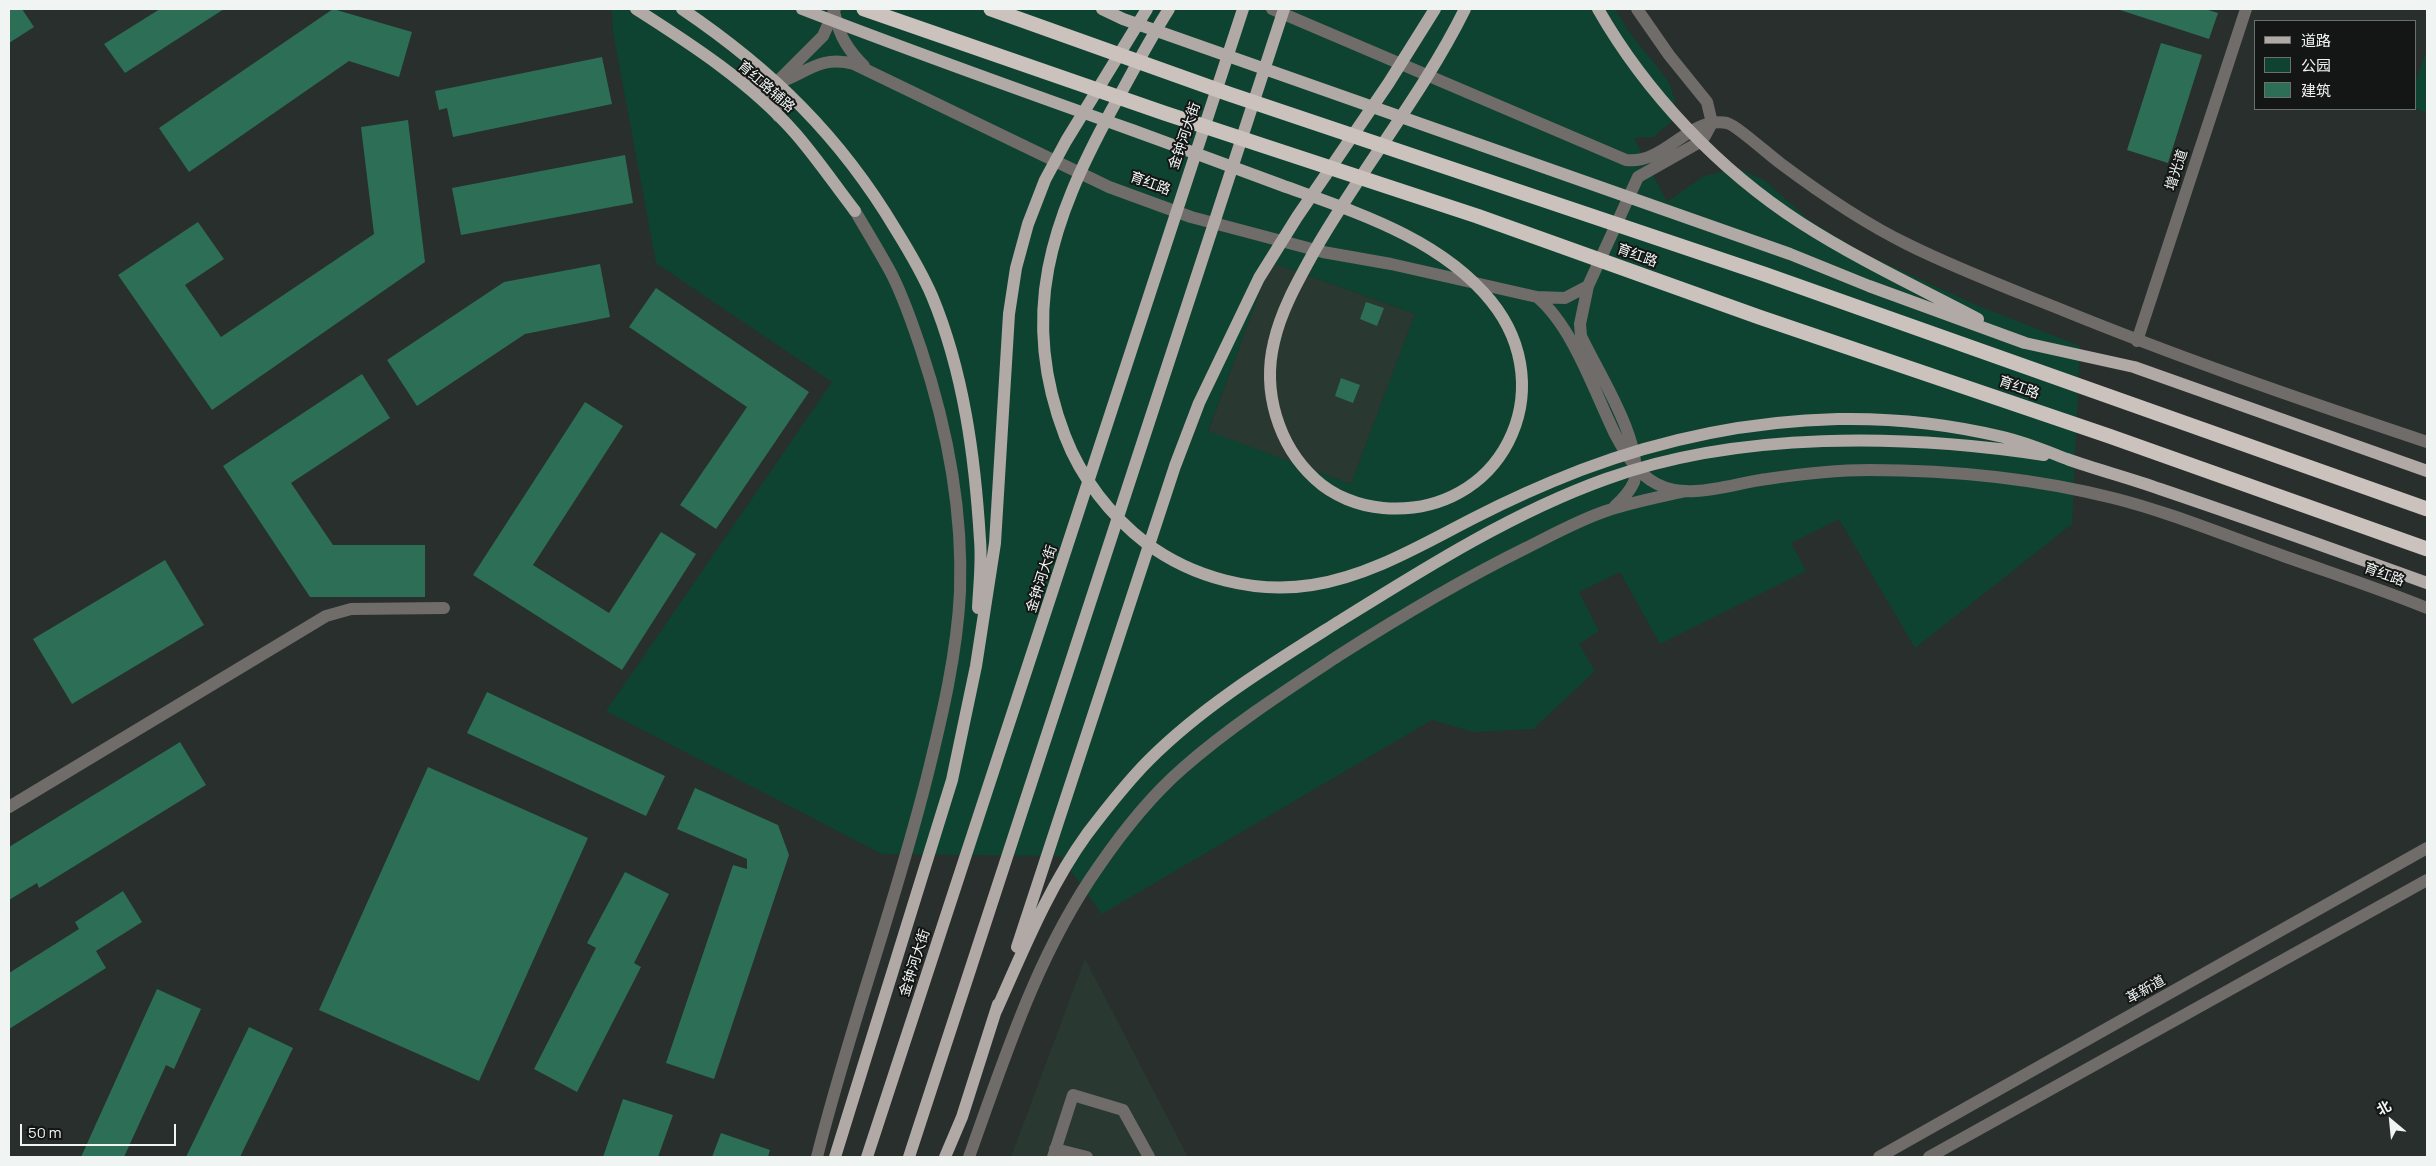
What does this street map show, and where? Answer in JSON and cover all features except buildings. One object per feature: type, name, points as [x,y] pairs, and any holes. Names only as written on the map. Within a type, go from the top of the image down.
[{"type":"highway","name":"育红路","points":[[864,9],[1164,113],[1477,216],[1759,317],[2109,436],[2427,549]]},
{"type":"highway","name":"育红路","points":[[991,9],[1229,94],[1764,274],[2427,509]]},
{"type":"main road","name":"育红路辅路","points":[[636,9],[736,80],[778,116],[794,132],[855,211]]},
{"type":"main road","points":[[682,9],[713,30],[797,100],[837,146],[875,196],[913,258],[932,296],[960,385],[968,424],[980,542],[976,666]]},
{"type":"main road","points":[[802,9],[922,55],[1335,204],[1344,208],[1354,212],[1430,249],[1460,270],[1490,300],[1504,320],[1518,354],[1523,379],[1516,429],[1495,462],[1474,484],[1434,503],[1414,508],[1390,509],[1370,507],[1353,502],[1323,487],[1293,455],[1276,417],[1271,390],[1274,341],[1293,292],[1330,223],[1336,215],[1341,207],[1346,199],[1405,110],[1431,69],[1465,9]]},
{"type":"main road","points":[[1102,9],[1123,19],[1790,254],[1869,286],[2025,343],[2134,367],[2427,471]]},
{"type":"main road","points":[[835,1157],[871,1037],[925,875],[952,780],[976,666],[995,543],[1009,314],[1016,268],[1028,224],[1045,180],[1066,141],[1147,9]]},
{"type":"main road","points":[[1169,9],[1095,141],[1066,203],[1050,252],[1044,285],[1042,317],[1044,351],[1050,390],[1067,441],[1082,470],[1099,496],[1126,527],[1160,553],[1184,567],[1213,578],[1241,584],[1310,586],[1380,565],[1495,508],[1584,469],[1690,437],[1780,423],[1837,419],[1932,423],[2007,438],[2181,496],[2427,582]]},
{"type":"main road","name":"金钟河大街","points":[[867,1157],[1244,9]]},
{"type":"main road","points":[[909,1157],[1284,9]]},
{"type":"main road","points":[[946,1157],[962,1117],[1174,466],[1199,403],[1259,278],[1297,217],[1388,84],[1435,9]]},
{"type":"main road","points":[[1598,9],[1636,65],[1678,117],[1722,161],[1773,203],[1801,223],[1884,270],[2025,343]]},
{"type":"main road","points":[[996,1011],[1034,925],[1055,885],[1086,836],[1148,761],[1183,729],[1254,675],[1405,580],[1541,506],[1607,479],[1686,456],[1766,445],[1846,440],[2006,450],[2068,459]]},
{"type":"street","points":[[834,9],[843,39],[854,55],[871,72]]},
{"type":"street","points":[[778,116],[772,97],[776,84],[823,36],[834,9]]},
{"type":"street","points":[[1272,9],[1617,157],[1632,161],[1647,158],[1667,148],[1700,126],[1712,123],[1730,124]]},
{"type":"street","points":[[1637,9],[1669,55],[1707,102],[1730,124],[1762,150],[1834,201],[1906,244],[1952,265],[2136,340],[2427,442]]},
{"type":"street","name":"增光道","points":[[2136,340],[2246,9]]},
{"type":"street","name":"育红路","points":[[736,80],[759,86],[776,84],[795,78],[813,65],[826,61],[841,60],[871,72],[1109,187],[1191,217],[1323,252],[1391,264],[1537,297],[1565,298],[1588,286]]},
{"type":"street","points":[[1707,102],[1712,123]]},
{"type":"street","name":"育红路","points":[[1612,509],[1625,498],[1634,482],[1634,450],[1624,424],[1581,336],[1580,324],[1588,286],[1638,177],[1698,142],[1706,136],[1712,123]]},
{"type":"street","points":[[1617,157],[1627,167],[1632,177],[1632,188]]},
{"type":"street","points":[[817,1157],[917,816],[939,729],[955,638],[960,592],[958,519],[940,408],[901,295],[891,272],[855,211]]},
{"type":"street","name":"育红路","points":[[1537,297],[1549,307],[1569,336],[1627,455],[1655,483],[1668,489],[1686,491]]},
{"type":"street","name":"育红路","points":[[969,1157],[1039,969],[1066,918],[1099,866],[1134,819],[1181,770],[1233,727],[1369,637],[1444,592],[1550,536],[1612,509],[1632,502],[1686,491],[1768,478],[1867,470],[1960,472],[2011,478],[2114,498],[2427,608]]},
{"type":"street","points":[[9,807],[326,616],[351,608],[444,608]]},
{"type":"street","name":"革新道","points":[[1879,1157],[2427,848]]},
{"type":"street","points":[[1929,1157],[2427,880]]},
{"type":"street","points":[[1087,1157],[1054,1153],[1073,1095],[1123,1110],[1149,1157]]},
{"type":"shaded area","points":[[1271,262],[1415,314],[1351,484],[1208,432]]},
{"type":"shaded area","points":[[1085,959],[1188,1157],[1011,1157]]},
{"type":"green space","points":[[612,9],[1615,9],[1629,32],[1669,82],[1675,101],[1671,122],[1653,137],[1634,138],[1667,202],[1704,176],[1738,168],[1764,180],[1809,220],[1863,253],[1974,304],[2080,346],[2072,524],[1915,648],[1839,519],[1791,543],[1806,571],[1660,644],[1620,572],[1579,592],[1599,631],[1579,644],[1595,671],[1533,729],[1474,732],[1432,720],[1102,914],[1060,856],[882,854],[606,711],[832,382],[656,263],[613,32]],"holes":[[[1271,262],[1415,314],[1351,484],[1208,431]]]},
{"type":"green space","points":[[2427,49],[2427,113],[2416,108],[2416,81]]}]
